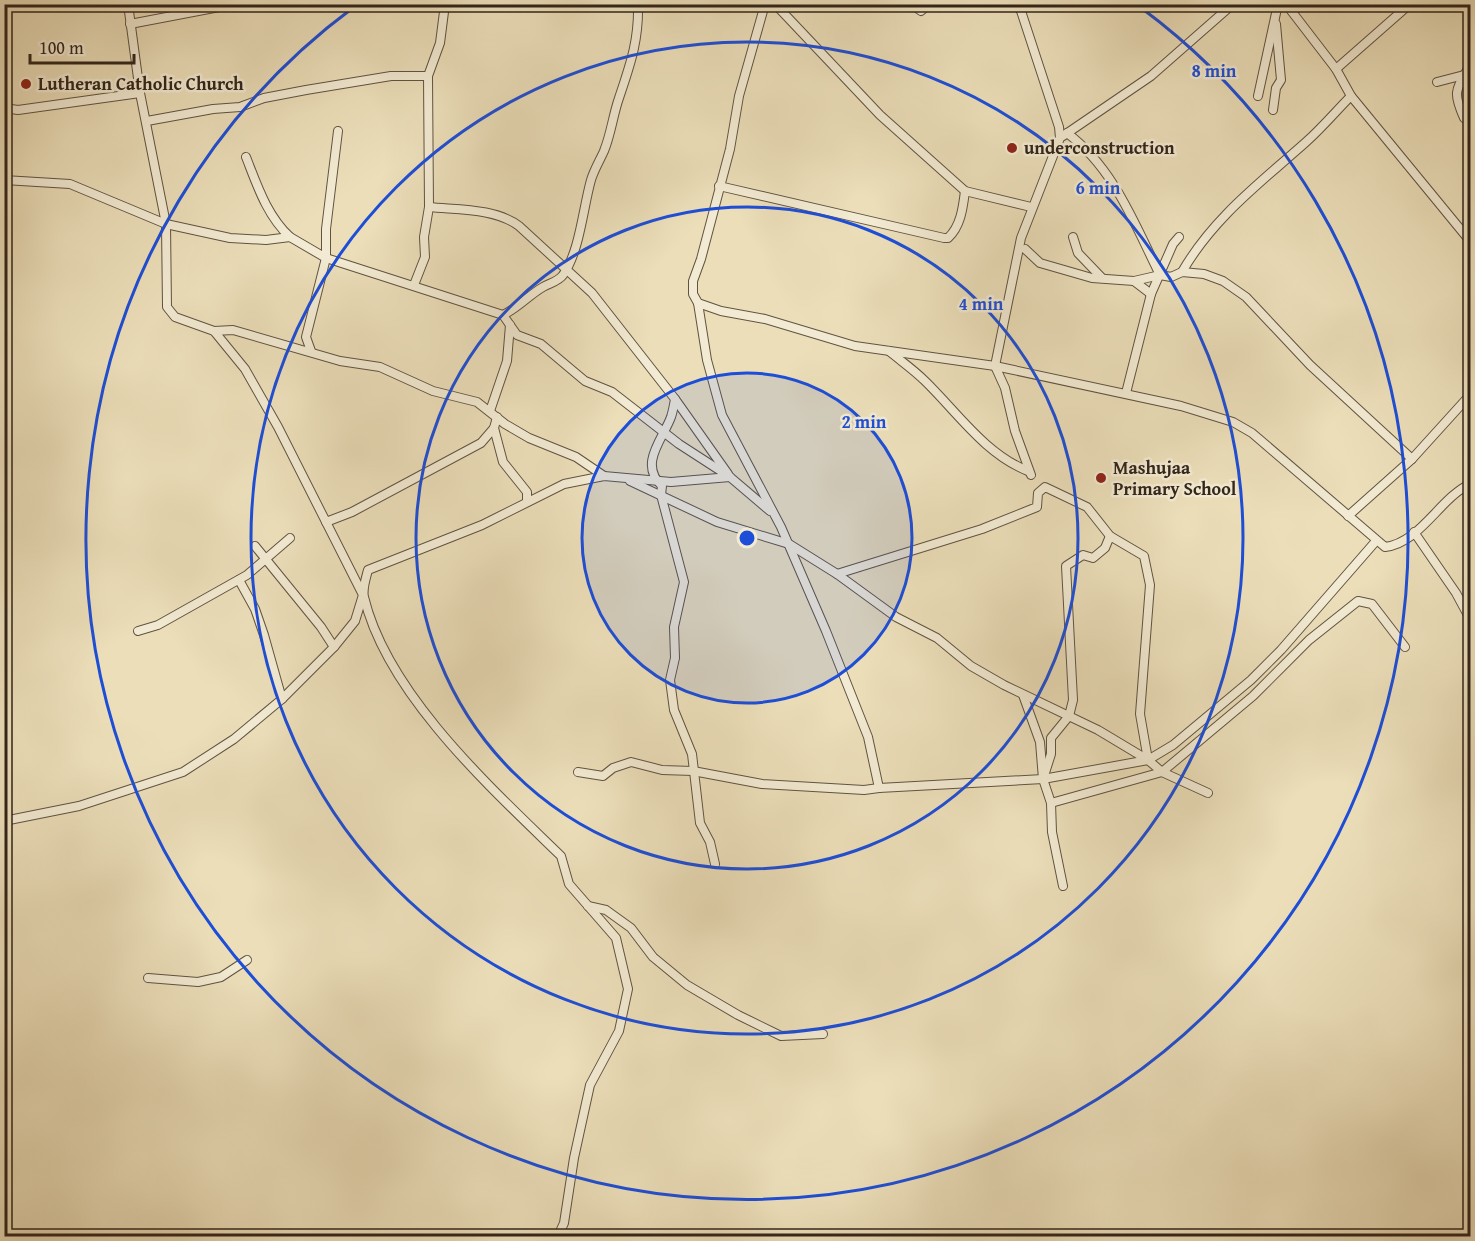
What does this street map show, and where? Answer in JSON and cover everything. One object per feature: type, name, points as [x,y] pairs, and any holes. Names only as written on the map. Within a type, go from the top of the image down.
[{"type":"street","points":[[128,4],[140,93],[166,224],[167,307],[175,317],[214,331],[233,330],[340,361],[380,367],[433,391],[477,402],[530,438],[576,457],[604,476]]},
{"type":"street","points":[[130,24],[235,4]]},
{"type":"street","points":[[414,285],[425,257],[429,207],[428,76],[440,43],[445,4]]},
{"type":"street","points":[[503,315],[523,304],[544,286],[561,278],[567,268],[584,223],[586,200],[592,176],[605,149],[619,98],[631,70],[639,22],[638,4]]},
{"type":"street","points":[[765,4],[740,96],[730,149],[701,260],[693,281],[693,294],[698,303],[707,360],[722,415],[789,544],[854,699],[868,737],[879,788]]},
{"type":"street","points":[[775,4],[880,115],[965,191],[1031,207]]},
{"type":"street","points":[[911,4],[921,10],[929,4]]},
{"type":"street","points":[[1016,4],[1021,11],[1063,136],[1082,145],[1104,169],[1160,275]]},
{"type":"street","points":[[889,351],[925,381],[955,416],[1012,464],[1029,473],[1005,388],[995,366],[1021,238],[1031,207],[1063,136],[1151,76],[1233,4]]},
{"type":"street","points":[[1273,110],[1276,88],[1281,80],[1276,24],[1278,4]]},
{"type":"street","points":[[1286,4],[1336,69],[1351,96],[1470,241]]},
{"type":"street","points":[[1336,69],[1410,4]]},
{"type":"street","points":[[1258,96],[1266,67],[1271,33],[1276,24]]},
{"type":"street","points":[[1464,118],[1455,97],[1457,86],[1470,65]]},
{"type":"street","points":[[1437,82],[1465,75]]},
{"type":"street","points":[[147,122],[213,109],[240,107],[264,98],[391,76],[428,76]]},
{"type":"street","points":[[4,108],[18,110],[140,93]]},
{"type":"street","points":[[1182,272],[1212,227],[1242,197],[1308,141],[1351,96]]},
{"type":"street","points":[[311,351],[306,337],[326,258],[326,229],[338,131]]},
{"type":"street","points":[[246,157],[267,206],[279,227],[290,237],[326,258],[503,315],[517,335],[541,344],[585,381],[612,392],[663,431],[730,477],[774,515]]},
{"type":"street","points":[[4,180],[70,184],[166,224],[230,238],[266,240],[290,237]]},
{"type":"street","points":[[719,186],[944,238],[952,235],[956,227],[963,209],[965,191]]},
{"type":"street","points":[[429,207],[508,218],[567,268],[592,293],[675,399],[730,477]]},
{"type":"street","points":[[1073,237],[1078,253],[1102,278]]},
{"type":"street","points":[[1126,393],[1151,294],[1173,244],[1179,237]]},
{"type":"street","points":[[1025,249],[1040,263],[1092,278],[1134,281],[1160,275],[1171,277],[1182,272],[1204,274],[1223,281],[1246,297],[1310,365],[1413,459]]},
{"type":"street","points":[[1134,281],[1151,294]]},
{"type":"street","points":[[698,303],[721,311],[765,319],[855,346],[995,366],[1126,393],[1233,422],[1252,433],[1385,547],[1393,546],[1414,532],[1470,484]]},
{"type":"street","points":[[510,325],[507,361],[494,414],[494,428],[503,462],[527,492],[527,500]]},
{"type":"street","points":[[214,331],[245,369],[327,522],[363,595],[384,648],[413,701],[561,856],[569,884],[616,938],[628,989],[619,1031],[590,1085],[574,1158],[564,1223],[558,1236]]},
{"type":"street","points":[[1348,516],[1413,459],[1470,395]]},
{"type":"street","points":[[675,399],[671,418],[652,450],[657,482],[662,486],[661,495],[684,582],[674,627],[675,658],[670,680],[674,710],[692,754],[700,823],[710,842],[715,864]]},
{"type":"street","points":[[327,522],[352,512],[481,444],[494,428]]},
{"type":"street","points":[[4,821],[79,806],[183,772],[234,739],[282,699],[334,647],[355,621],[368,570],[482,525],[527,500],[564,484],[604,476],[657,482],[730,477]]},
{"type":"street","points":[[624,477],[717,522],[789,544],[837,574],[896,617],[937,638],[971,666],[1069,716],[1148,760],[1162,772],[1208,793]]},
{"type":"street","points":[[837,574],[982,529],[1037,507],[1038,492],[1046,487],[1087,507],[1110,536],[1144,556],[1150,585],[1140,714],[1148,760]]},
{"type":"street","points":[[1414,532],[1456,593],[1470,619]]},
{"type":"street","points":[[1043,779],[1051,754],[1051,738],[1069,716],[1072,700],[1066,566],[1083,555],[1093,558],[1105,548],[1110,536]]},
{"type":"street","points":[[138,631],[158,625],[239,580],[267,560],[290,538]]},
{"type":"street","points":[[578,772],[603,776],[613,768],[631,762],[662,770],[693,771],[762,784],[864,789],[1043,779],[1148,760],[1173,745],[1251,680],[1281,650],[1376,541]]},
{"type":"street","points":[[255,546],[334,647]]},
{"type":"street","points":[[239,580],[255,609],[282,699]]},
{"type":"street","points":[[1051,803],[1162,772],[1253,696],[1309,640],[1358,601],[1372,604],[1405,647]]},
{"type":"street","points":[[1023,694],[1040,742],[1043,779],[1051,803],[1052,832],[1063,886]]},
{"type":"street","points":[[587,905],[606,910],[631,928],[653,957],[687,985],[738,1016],[782,1036],[823,1034]]},
{"type":"street","points":[[148,978],[198,982],[221,977],[247,960]]},
{"type":"place","name":"Lutheran Catholic Church","points":[[26,84]]},
{"type":"place","name":"underconstruction","points":[[1012,148]]},
{"type":"place","name":"Mashujaa Primary School","points":[[1101,478]]}]
